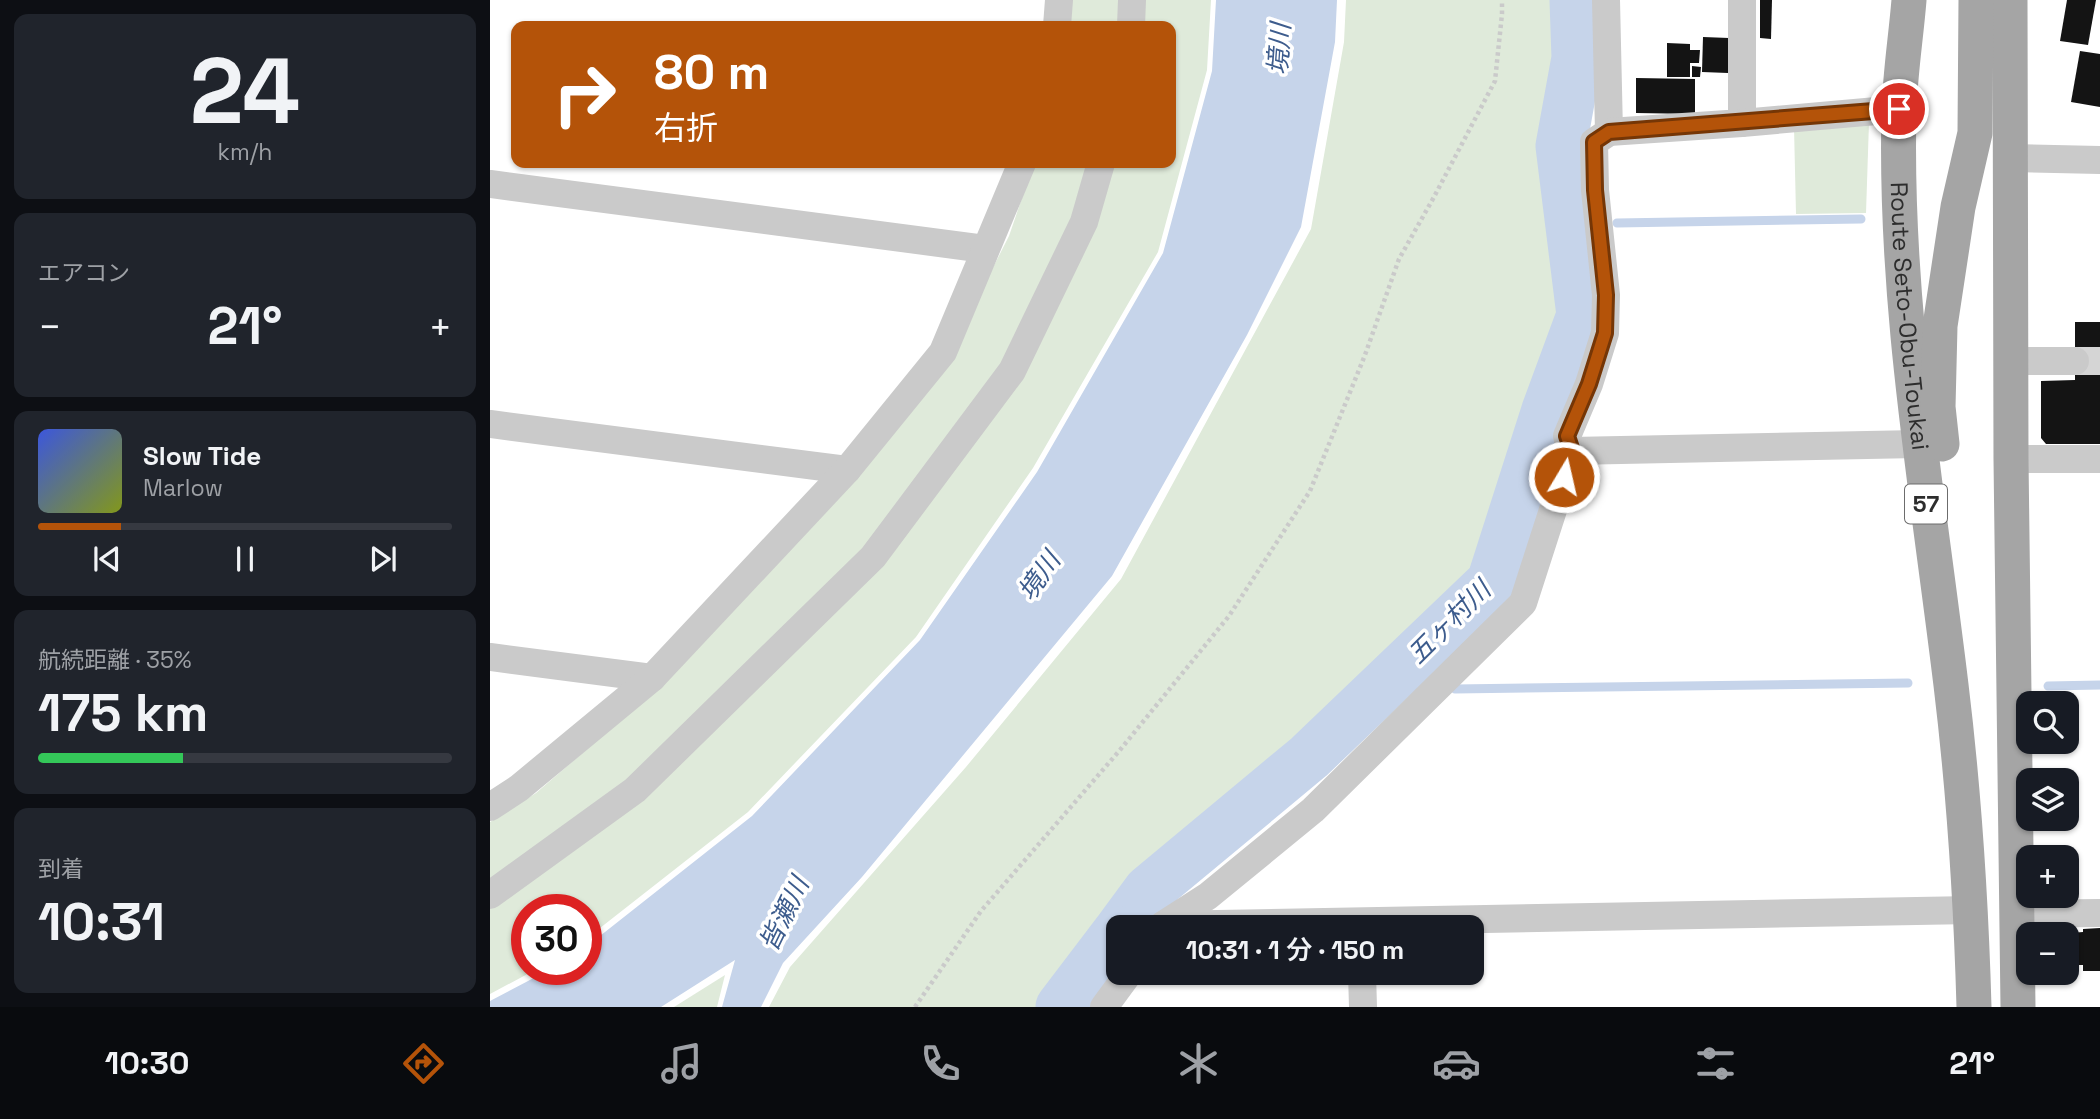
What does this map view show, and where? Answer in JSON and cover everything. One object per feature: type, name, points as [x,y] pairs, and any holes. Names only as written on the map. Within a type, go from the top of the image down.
[{"type":"main road","name":"Route Seto-Obu-Toukai","points":[[1909,0],[1899,109],[1901,255],[1918,444],[1951,687],[1972,910],[1974,1007]]},
{"type":"main road","name":"57","points":[[1937,580],[1947,508],[1938,407],[1940,326],[1958,207],[1975,133],[1976,0]]},
{"type":"main road","points":[[2010,0],[2011,459],[2018,1007]]},
{"type":"street","points":[[1057,21],[1059,0]]},
{"type":"street","points":[[1131,21],[1132,0]]},
{"type":"street","points":[[1606,0],[1609,132]]},
{"type":"street","points":[[1742,0],[1742,123]]},
{"type":"street","points":[[1180,915],[1208,896],[1313,810],[1523,603],[1572,451],[1567,436],[1589,384],[1605,333],[1606,295],[1595,190],[1594,142],[1609,132],[1899,109]]},
{"type":"street","points":[[2011,158],[2100,160]]},
{"type":"street","points":[[490,807],[519,788],[652,678],[846,470],[943,352],[1020,168]]},
{"type":"street","points":[[490,895],[635,790],[873,557],[1012,371],[1084,222],[1100,168]]},
{"type":"street","points":[[490,184],[985,249]]},
{"type":"street","points":[[2011,361],[2075,361]]},
{"type":"street","points":[[490,424],[846,470]]},
{"type":"street","points":[[1572,451],[1918,444]]},
{"type":"street","points":[[2011,459],[2100,459]]},
{"type":"street","points":[[490,657],[652,678]]},
{"type":"street","points":[[1484,922],[1972,910]]},
{"type":"street","points":[[2017,914],[2100,913]]},
{"type":"street","points":[[1104,1007],[1120,985]]},
{"type":"street","points":[[1362,985],[1363,1007]]},
{"type":"path","points":[[915,1007],[981,911],[1120,750],[1229,616],[1310,491],[1365,355],[1399,259],[1495,81],[1502,0]]},
{"type":"green space","points":[[1070,0],[1211,0],[1207,70],[1158,252],[1033,468],[916,637],[748,812],[602,926],[602,894],[511,894],[511,983],[490,994],[490,822],[536,793],[665,682],[948,356],[1009,236],[1032,168],[1176,168],[1176,21],[1068,21]]},
{"type":"green space","points":[[1346,0],[1562,0],[1568,57],[1548,147],[1570,313],[1481,576],[1301,753],[1140,880],[1113,915],[1106,915],[1106,924],[1042,1007],[769,1007],[790,967],[966,767],[1121,579],[1311,229],[1344,42]]},
{"type":"green space","points":[[1869,122],[1866,213],[1796,214],[1794,127]]},
{"type":"green space","points":[[725,975],[717,1007],[674,1007]]},
{"type":"water","points":[[1216,0],[1337,0],[1335,42],[1301,227],[1247,335],[1112,576],[862,877],[783,963],[761,1007],[722,1007],[735,960],[661,1007],[490,1007],[490,1001],[520,985],[602,985],[602,934],[752,816],[920,640],[1037,472],[1163,253],[1212,71]]},
{"type":"building","points":[[1760,0],[1772,0],[1771,39],[1760,38]]},
{"type":"building","points":[[2067,0],[2096,0],[2088,45],[2060,41]]},
{"type":"building","points":[[1703,37],[1729,38],[1728,73],[1702,72]]},
{"type":"building","points":[[1667,43],[1690,44],[1690,50],[1700,50],[1699,63],[1690,63],[1690,77],[1667,77]]},
{"type":"building","points":[[2080,51],[2100,54],[2100,107],[2071,102]]},
{"type":"building","points":[[1692,66],[1701,67],[1700,77],[1692,77]]},
{"type":"building","points":[[1636,78],[1695,79],[1695,114],[1636,113]]},
{"type":"building","points":[[2075,322],[2100,322],[2100,444],[2046,444],[2041,438],[2041,381],[2075,380]]},
{"type":"building","points":[[2100,928],[2100,971],[2083,971],[2083,965],[2079,965],[2079,932],[2083,932],[2083,929]]},
{"type":"waterway","name":"五ヶ村川","points":[[1131,915],[1149,890],[1309,757],[1492,582],[1547,410],[1582,315],[1561,146],[1577,58],[1575,0]]},
{"type":"waterway","points":[[1617,223],[1861,219]]},
{"type":"waterway","points":[[1571,224],[1587,223]]},
{"type":"waterway","points":[[1421,651],[1434,669]]},
{"type":"waterway","points":[[1455,689],[1908,683]]},
{"type":"waterway","points":[[2048,686],[2100,685]]},
{"type":"waterway","name":"五ヶ村川","points":[[1061,1007],[1106,948]]},
{"type":"tunnel","points":[[2075,361],[2100,361]]},
{"type":"route","points":[[1564,477],[1572,451],[1567,436],[1589,384],[1605,333],[1606,295],[1595,190],[1594,142],[1609,132],[1899,109]]},
{"type":"water label","name":"境川","points":[[1279,49]]},
{"type":"water label","name":"境川","points":[[1039,576]]},
{"type":"water label","name":"皆瀬川","points":[[784,914]]}]
